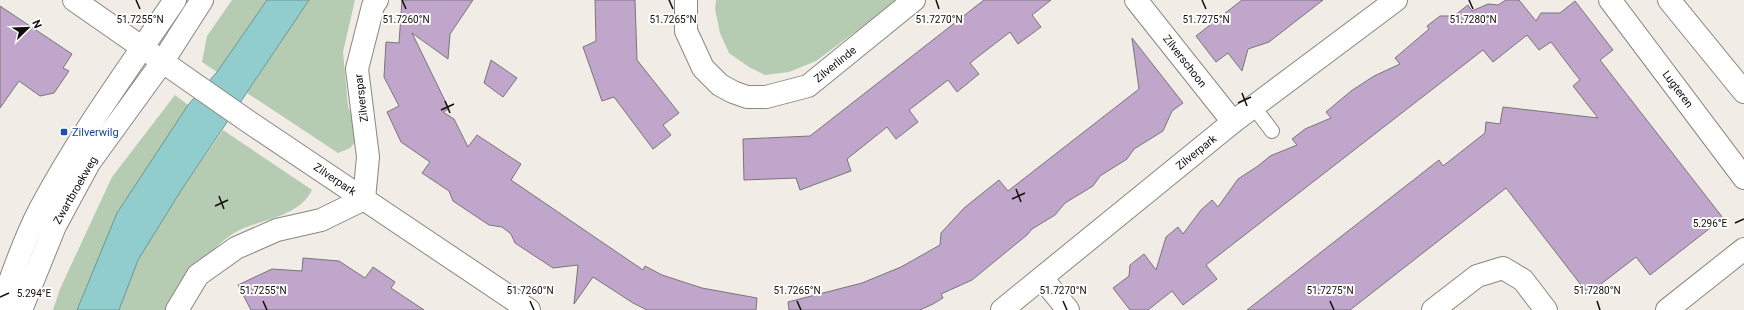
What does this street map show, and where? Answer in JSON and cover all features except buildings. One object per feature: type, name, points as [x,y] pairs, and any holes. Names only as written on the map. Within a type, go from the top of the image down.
[{"type":"street","name":"Zilverpark","points":[[74,0],[249,122],[529,310]]},
{"type":"street","name":"Zwartbroekweg","points":[[0,310],[13,273],[38,213],[74,148],[175,0]]},
{"type":"street","name":"Zwartbroekweg","points":[[21,310],[54,226],[89,163],[169,65],[202,0]]},
{"type":"street","name":"Zilverspar","points":[[364,199],[368,158],[357,69],[373,6],[377,0]]},
{"type":"street","name":"Zilverlinde","points":[[686,0],[686,31],[703,68],[720,85],[747,97],[766,97],[808,86],[914,0]]},
{"type":"street","name":"Zilverschoon","points":[[1136,0],[1233,122]]},
{"type":"street","name":"Zilverpark","points":[[1002,310],[1253,106],[1396,0]]},
{"type":"street","name":"Lugteren","points":[[1610,0],[1744,178]]},
{"type":"street","points":[[1669,0],[1744,92]]},
{"type":"street","points":[[177,310],[198,275],[236,248],[277,230],[321,220],[364,199]]},
{"type":"street","points":[[1667,310],[1744,249]]},
{"type":"street","points":[[1433,310],[1477,276],[1503,268],[1523,280],[1546,310]]},
{"type":"street","points":[[1042,278],[1068,310]]},
{"type":"lane","points":[[1253,106],[1272,131]]},
{"type":"green space","points":[[232,0],[267,0],[217,72],[202,62],[207,36]]},
{"type":"green space","points":[[309,0],[355,0],[343,52],[348,106],[356,128],[356,141],[350,148],[338,153],[247,93]]},
{"type":"green space","points":[[716,0],[898,0],[816,61],[789,72],[765,75],[749,67],[729,53],[720,33],[715,9]]},
{"type":"green space","points":[[175,95],[188,105],[117,213],[77,310],[53,310],[60,289],[112,177]]},
{"type":"green space","points":[[223,130],[312,190],[305,200],[287,213],[241,229],[222,242],[206,259],[192,279],[174,310],[119,310],[138,260],[182,189]]},
{"type":"water","points":[[267,0],[309,0],[182,189],[138,260],[119,310],[77,310],[117,213],[188,105],[217,72]]},
{"type":"place","name":"Zilverwilg","points":[[64,132]]}]
